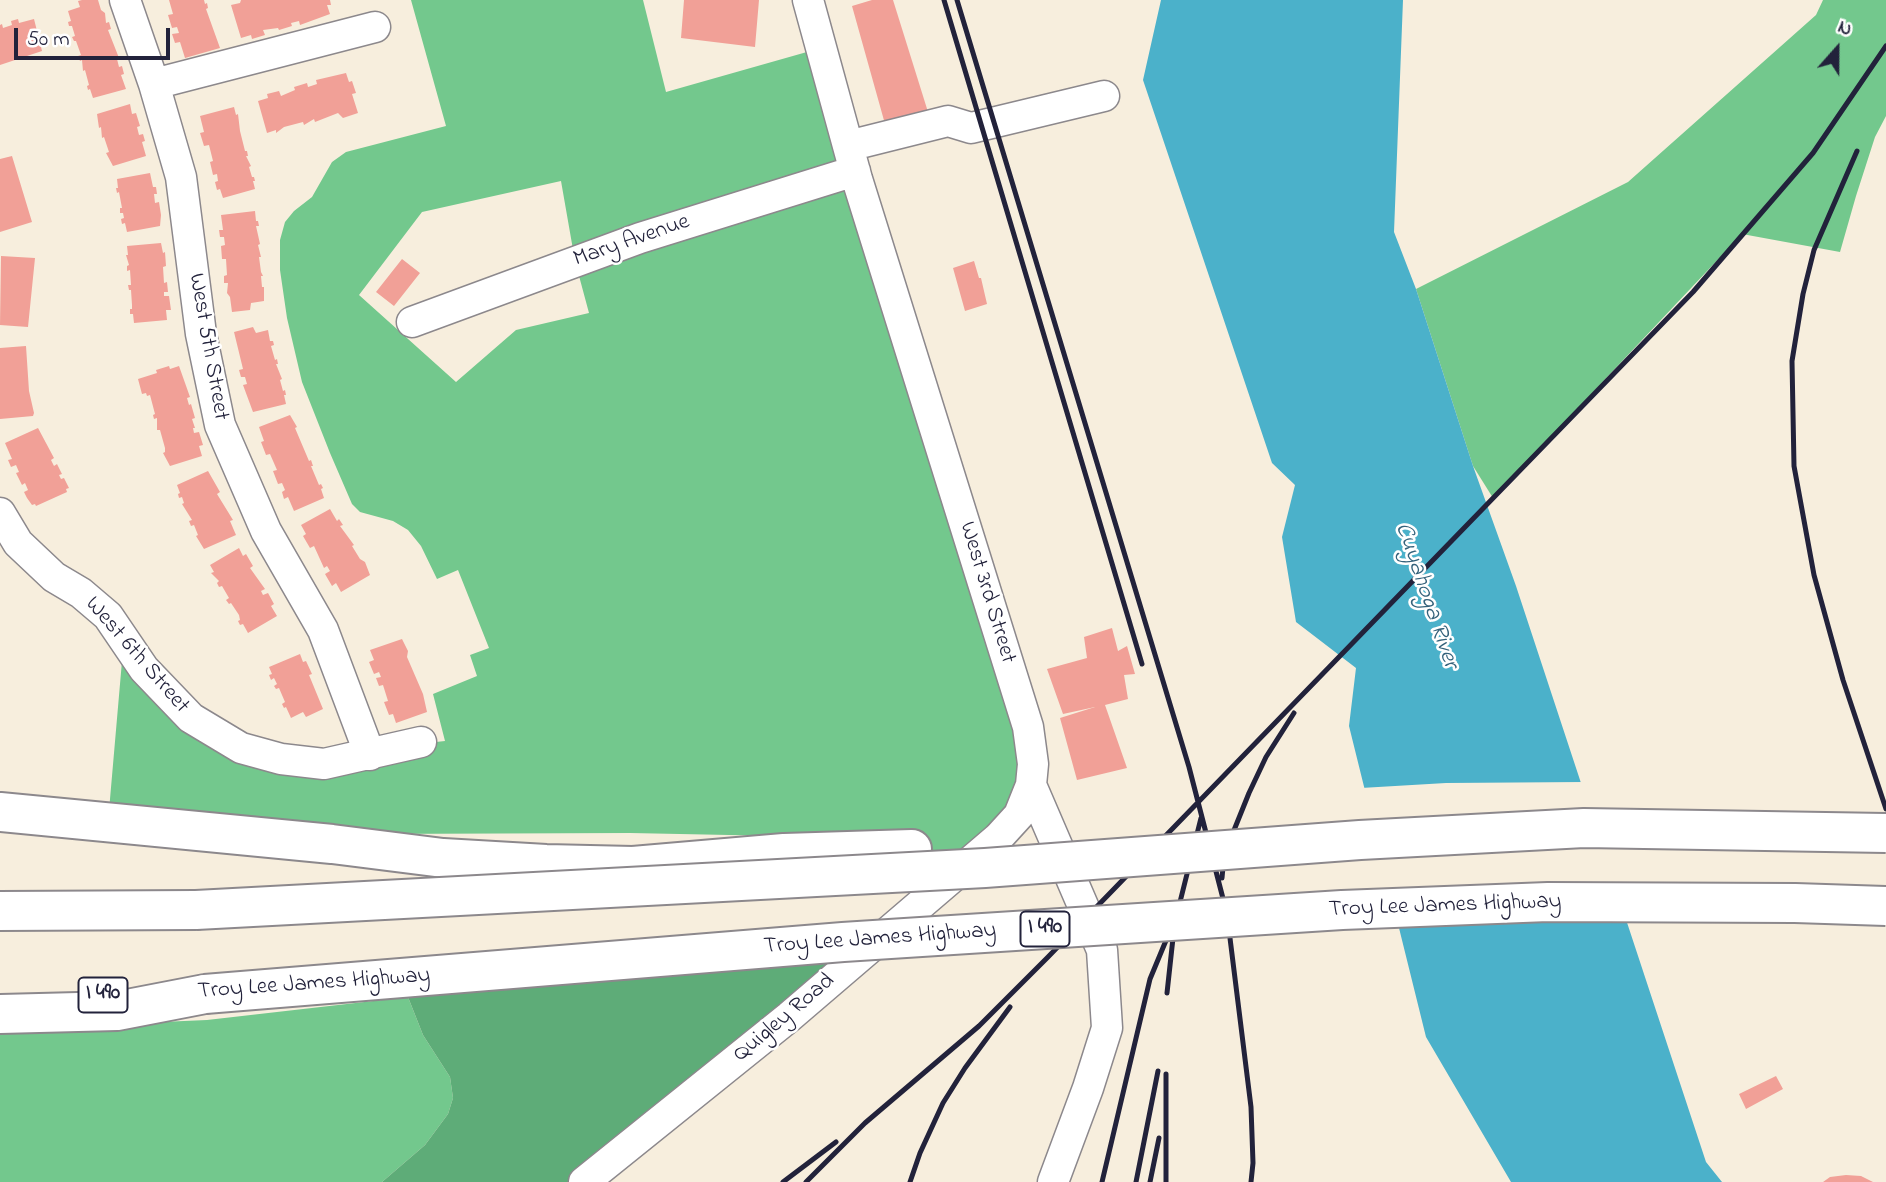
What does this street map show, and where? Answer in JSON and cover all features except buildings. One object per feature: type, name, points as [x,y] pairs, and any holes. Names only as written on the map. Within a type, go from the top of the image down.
[{"type":"highway","points":[[0,812],[443,858],[546,864],[633,866],[785,853],[912,849],[985,868]]},
{"type":"highway","points":[[0,911],[196,910],[985,868],[1347,841],[1584,828],[1886,833]]},
{"type":"highway","name":"Troy Lee James Highway","points":[[0,995],[205,994],[843,942],[1342,910],[1548,902],[1886,906]]},
{"type":"highway","points":[[0,1014],[117,1011],[205,994]]},
{"type":"street","name":"West 5th Street","points":[[125,0],[154,84],[181,177],[201,334],[220,425],[266,531],[323,630],[370,755]]},
{"type":"street","name":"West 3rd Street","points":[[808,0],[852,159],[1028,727],[1033,764],[1031,785],[1102,950],[1107,1028],[1053,1182]]},
{"type":"street","points":[[154,84],[375,27]]},
{"type":"street","name":"Mary Avenue","points":[[412,322],[948,121],[971,128],[1104,96]]},
{"type":"street","name":"West 6th Street","points":[[0,513],[18,543],[54,577],[81,593],[108,617],[144,669],[191,718],[242,748],[281,759],[324,764],[421,742]]},
{"type":"street","name":"Quigley Road","points":[[584,1182],[789,1017],[998,838],[1019,815],[1031,785]]},
{"type":"green space","points":[[411,0],[643,0],[666,92],[821,48],[1033,764],[998,838],[956,853],[779,836],[630,833],[370,834],[108,822],[124,638],[191,718],[281,759],[445,741],[433,694],[477,676],[470,655],[489,648],[458,570],[437,579],[421,546],[408,530],[393,521],[360,512],[352,504],[302,382],[287,318],[280,270],[280,240],[285,222],[312,197],[332,162],[346,152],[446,126]],"holes":[[[561,181],[575,261],[589,313],[516,330],[456,382],[359,295],[422,212]]]},
{"type":"green space","points":[[1823,0],[1886,0],[1886,116],[1875,137],[1840,252],[1742,234],[1493,498],[1473,466],[1416,289],[1628,182],[1816,15]]},
{"type":"green space","points":[[863,953],[584,1182],[382,1182],[425,1145],[448,1114],[453,1098],[450,1077],[423,1035],[408,997]]},
{"type":"green space","points":[[408,997],[423,1035],[450,1077],[453,1098],[448,1114],[425,1145],[382,1182],[0,1182],[0,1029],[207,1020]]},
{"type":"water","name":"Cuyahoga River","points":[[1161,0],[1403,0],[1394,232],[1416,289],[1473,466],[1516,586],[1706,1162],[1722,1182],[1511,1182],[1426,1037],[1349,726],[1356,668],[1296,622],[1282,537],[1295,485],[1272,463],[1143,80]]},
{"type":"pier","points":[[1584,782],[1628,916],[1394,920],[1361,788],[1446,783]]},
{"type":"railway","points":[[944,0],[1142,664]]},
{"type":"railway","points":[[957,0],[1189,767],[1227,914],[1251,1107],[1251,1182]]},
{"type":"railway","points":[[806,1182],[865,1123],[979,1026],[1048,957],[1693,292],[1813,153],[1886,46]]},
{"type":"railway","points":[[1857,151],[1814,250],[1803,294],[1792,361],[1794,466],[1814,575],[1843,680],[1886,809]]},
{"type":"railway","points":[[1222,878],[1224,855],[1249,793],[1266,757],[1294,713]]},
{"type":"railway","points":[[1102,1182],[1150,979],[1177,914],[1201,818]]},
{"type":"railway","points":[[1167,993],[1173,938]]},
{"type":"railway","points":[[910,1182],[943,1103],[1010,1007]]},
{"type":"railway","points":[[1136,1182],[1158,1071]]},
{"type":"railway","points":[[1166,1074],[1166,1182]]},
{"type":"railway","points":[[1150,1182],[1159,1138]]},
{"type":"railway","points":[[783,1182],[836,1142]]}]
